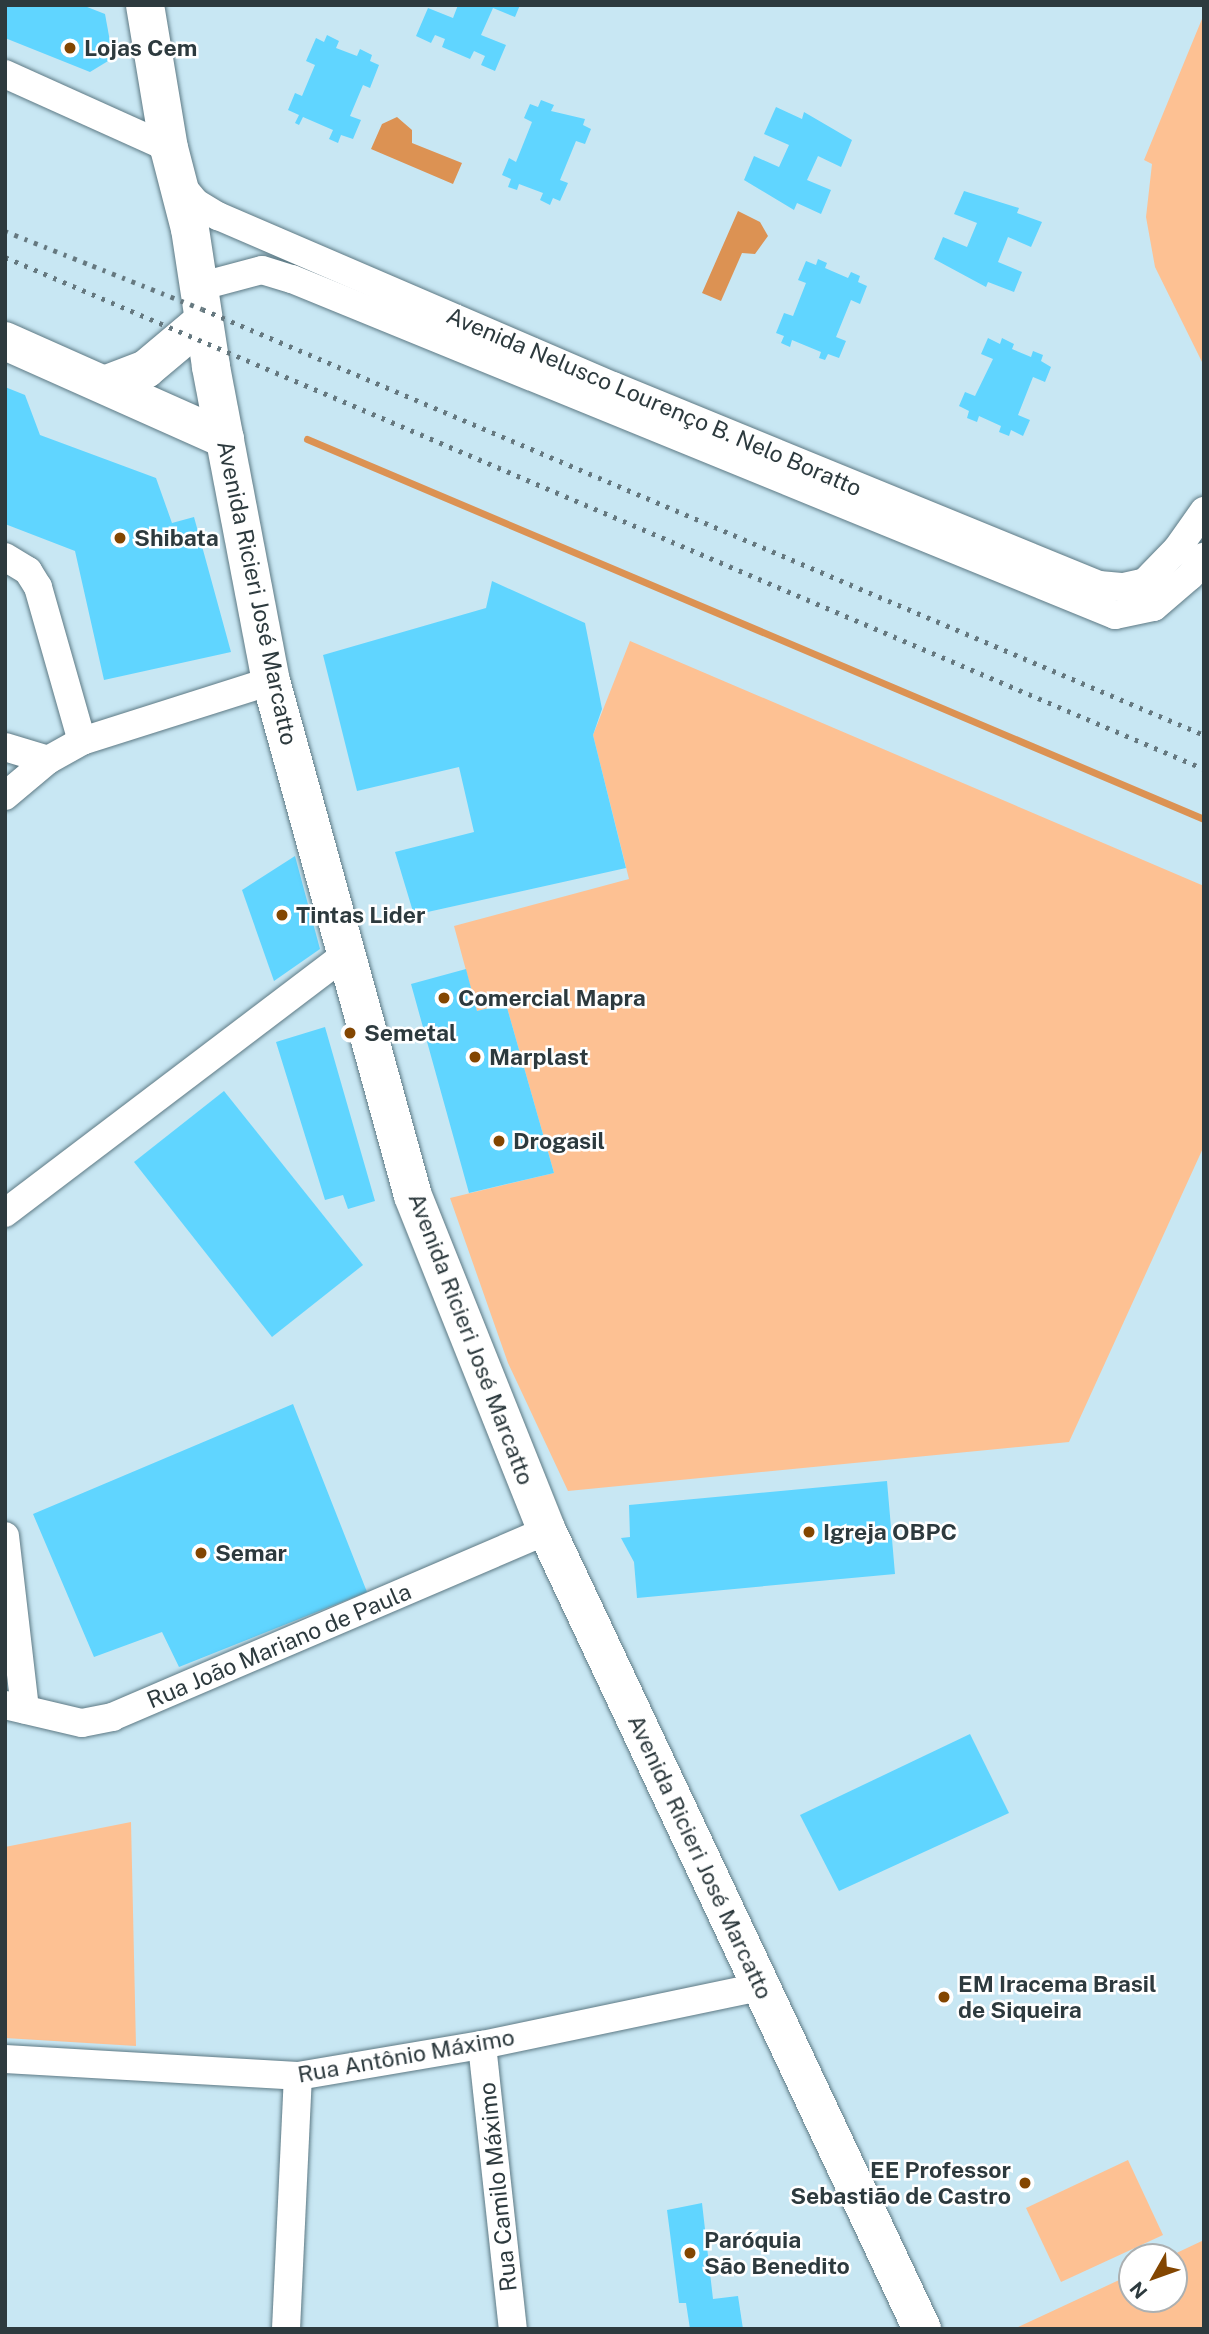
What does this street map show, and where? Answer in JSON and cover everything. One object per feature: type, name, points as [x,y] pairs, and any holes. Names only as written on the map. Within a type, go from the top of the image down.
[{"type":"main road","name":"Avenida Ricieri José Marcatto","points":[[145,5],[174,164],[166,181],[176,240],[201,304],[271,681],[344,956],[418,1208],[547,1531],[922,2329]]},
{"type":"main road","points":[[107,384],[146,369],[201,304]]},
{"type":"main road","points":[[5,341],[107,384],[225,439]]},
{"type":"street","points":[[5,74],[174,164]]},
{"type":"street","name":"Avenida Nelusco Lourenço B. Nelo Boratto","points":[[174,164],[196,203],[218,216],[613,386],[1087,580],[1124,587],[1145,582],[1169,559],[1204,510]]},
{"type":"street","name":"Avenida Nelusco Lourenço B. Nelo Boratto","points":[[201,304],[262,270],[292,279],[1115,615],[1138,612],[1166,598],[1204,557]]},
{"type":"street","points":[[5,557],[28,572],[38,587],[82,741]]},
{"type":"street","points":[[5,796],[48,760],[82,741],[271,681]]},
{"type":"street","points":[[5,747],[48,760]]},
{"type":"street","points":[[5,1213],[344,956]]},
{"type":"street","name":"Rua João Mariano de Paula","points":[[15,1707],[82,1723],[112,1717],[547,1531]]},
{"type":"street","points":[[5,1536],[15,1707]]},
{"type":"street","name":"Rua Antônio Máximo","points":[[5,2059],[298,2077],[482,2045],[760,1987]]},
{"type":"street","name":"Rua Camilo Máximo","points":[[482,2045],[513,2329]]},
{"type":"street","points":[[286,2329],[298,2077]]},
{"type":"shaded area","points":[[1204,14],[1204,366],[1155,267],[1146,217],[1152,164],[1144,160]]},
{"type":"shaded area","points":[[397,117],[412,130],[412,143],[462,163],[453,184],[371,149],[382,124]]},
{"type":"shaded area","points":[[738,211],[760,222],[768,236],[755,254],[742,253],[721,301],[702,293]]},
{"type":"shaded area","points":[[630,641],[1204,886],[1204,1146],[1069,1442],[568,1491],[508,1363],[450,1198],[554,1173],[506,1004],[477,1011],[454,926],[629,879],[593,735]]},
{"type":"shaded area","points":[[131,1822],[136,2046],[5,2038],[5,1847]]},
{"type":"shaded area","points":[[1128,2160],[1163,2235],[1146,2243],[1118,2243],[1118,2256],[1061,2282],[1026,2208]]},
{"type":"shaded area","points":[[1204,2240],[1204,2329],[1014,2329],[1118,2281],[1118,2313],[1188,2313],[1188,2248]]},
{"type":"building","name":"Lojas Cem","points":[[5,5],[82,5],[105,14],[113,58],[90,72],[5,38]]},
{"type":"building","points":[[458,5],[520,5],[515,17],[493,8],[481,35],[506,45],[495,71],[481,65],[485,56],[474,51],[470,59],[442,47],[445,39],[435,35],[431,43],[416,36],[428,8],[453,18]]},
{"type":"building","points":[[327,35],[339,41],[336,48],[357,56],[360,49],[372,55],[370,61],[379,65],[370,88],[363,85],[350,116],[361,120],[353,139],[341,135],[338,143],[329,139],[333,130],[303,117],[299,125],[295,123],[299,115],[288,110],[295,93],[302,96],[315,65],[306,61],[316,38],[324,42]]},
{"type":"building","points":[[541,100],[554,105],[551,111],[585,119],[583,125],[591,129],[585,144],[576,141],[560,180],[568,183],[560,201],[553,198],[550,205],[540,200],[543,193],[519,184],[517,190],[508,187],[511,179],[502,175],[509,158],[516,162],[532,122],[524,118],[530,104],[538,107]]},
{"type":"building","points":[[776,107],[802,119],[804,112],[852,140],[841,167],[818,156],[807,180],[831,190],[821,214],[797,203],[794,210],[744,180],[754,156],[779,167],[789,145],[764,134]]},
{"type":"building","points":[[964,191],[1019,208],[1017,213],[1042,222],[1031,247],[1008,237],[998,262],[1022,272],[1014,292],[988,282],[986,287],[934,259],[943,237],[967,247],[977,223],[954,214]]},
{"type":"building","points":[[818,259],[827,263],[825,268],[848,278],[851,272],[860,276],[858,282],[867,286],[860,304],[851,300],[836,337],[846,341],[839,358],[828,354],[825,360],[819,358],[821,352],[792,340],[790,347],[781,343],[784,336],[776,333],[784,313],[793,316],[806,283],[798,280],[806,261],[816,265]]},
{"type":"building","points":[[988,338],[1000,344],[1002,338],[1014,344],[1012,349],[1031,357],[1033,351],[1043,355],[1041,361],[1051,367],[1045,382],[1033,377],[1018,415],[1030,420],[1023,436],[1011,430],[1009,436],[999,432],[1001,426],[979,416],[977,422],[967,418],[969,411],[959,406],[965,392],[975,396],[993,359],[981,354]]},
{"type":"building","name":"Shibata","points":[[5,387],[25,395],[40,435],[156,478],[172,523],[194,517],[231,652],[104,680],[75,551],[5,524]]},
{"type":"building","points":[[492,581],[585,623],[602,709],[593,735],[626,868],[414,915],[395,852],[474,832],[459,767],[357,791],[323,655],[486,608]]},
{"type":"building","name":"Tintas Lider","points":[[295,856],[320,949],[274,981],[242,890]]},
{"type":"building","points":[[466,969],[477,1011],[506,1004],[554,1173],[469,1193],[411,984]]},
{"type":"building","points":[[325,1027],[375,1201],[348,1209],[343,1195],[325,1200],[276,1042]]},
{"type":"building","points":[[224,1091],[363,1265],[272,1337],[134,1162]]},
{"type":"building","name":"Semar","points":[[293,1404],[367,1592],[179,1667],[162,1632],[94,1657],[33,1514]]},
{"type":"building","points":[[887,1481],[895,1574],[637,1598],[634,1562],[621,1538],[630,1537],[629,1505]]},
{"type":"building","points":[[970,1734],[1009,1813],[839,1891],[800,1815]]},
{"type":"building","name":"Paróquia São Benedito","points":[[702,2203],[713,2299],[738,2296],[743,2329],[690,2329],[686,2303],[679,2303],[667,2210]]},
{"type":"waterway","points":[[307,439],[1204,819]]},
{"type":"railway","points":[[5,231],[202,309],[1204,735]]},
{"type":"railway","points":[[5,257],[1204,769]]},
{"type":"place","name":"Lojas Cem","points":[[70,48]]},
{"type":"place","name":"Shibata","points":[[120,538]]},
{"type":"place","name":"Tintas Lider","points":[[282,915]]},
{"type":"place","name":"Comercial Mapra","points":[[444,998]]},
{"type":"place","name":"Semetal","points":[[350,1033]]},
{"type":"place","name":"Marplast","points":[[475,1057]]},
{"type":"place","name":"Drogasil","points":[[499,1141]]},
{"type":"place","name":"Igreja OBPC","points":[[809,1532]]},
{"type":"place","name":"Semar","points":[[201,1553]]},
{"type":"place","name":"EM Iracema Brasil de Siqueira","points":[[944,1997]]},
{"type":"place","name":"EE Professor Sebastião de Castro","points":[[1025,2183]]},
{"type":"place","name":"Paróquia São Benedito","points":[[690,2253]]}]
